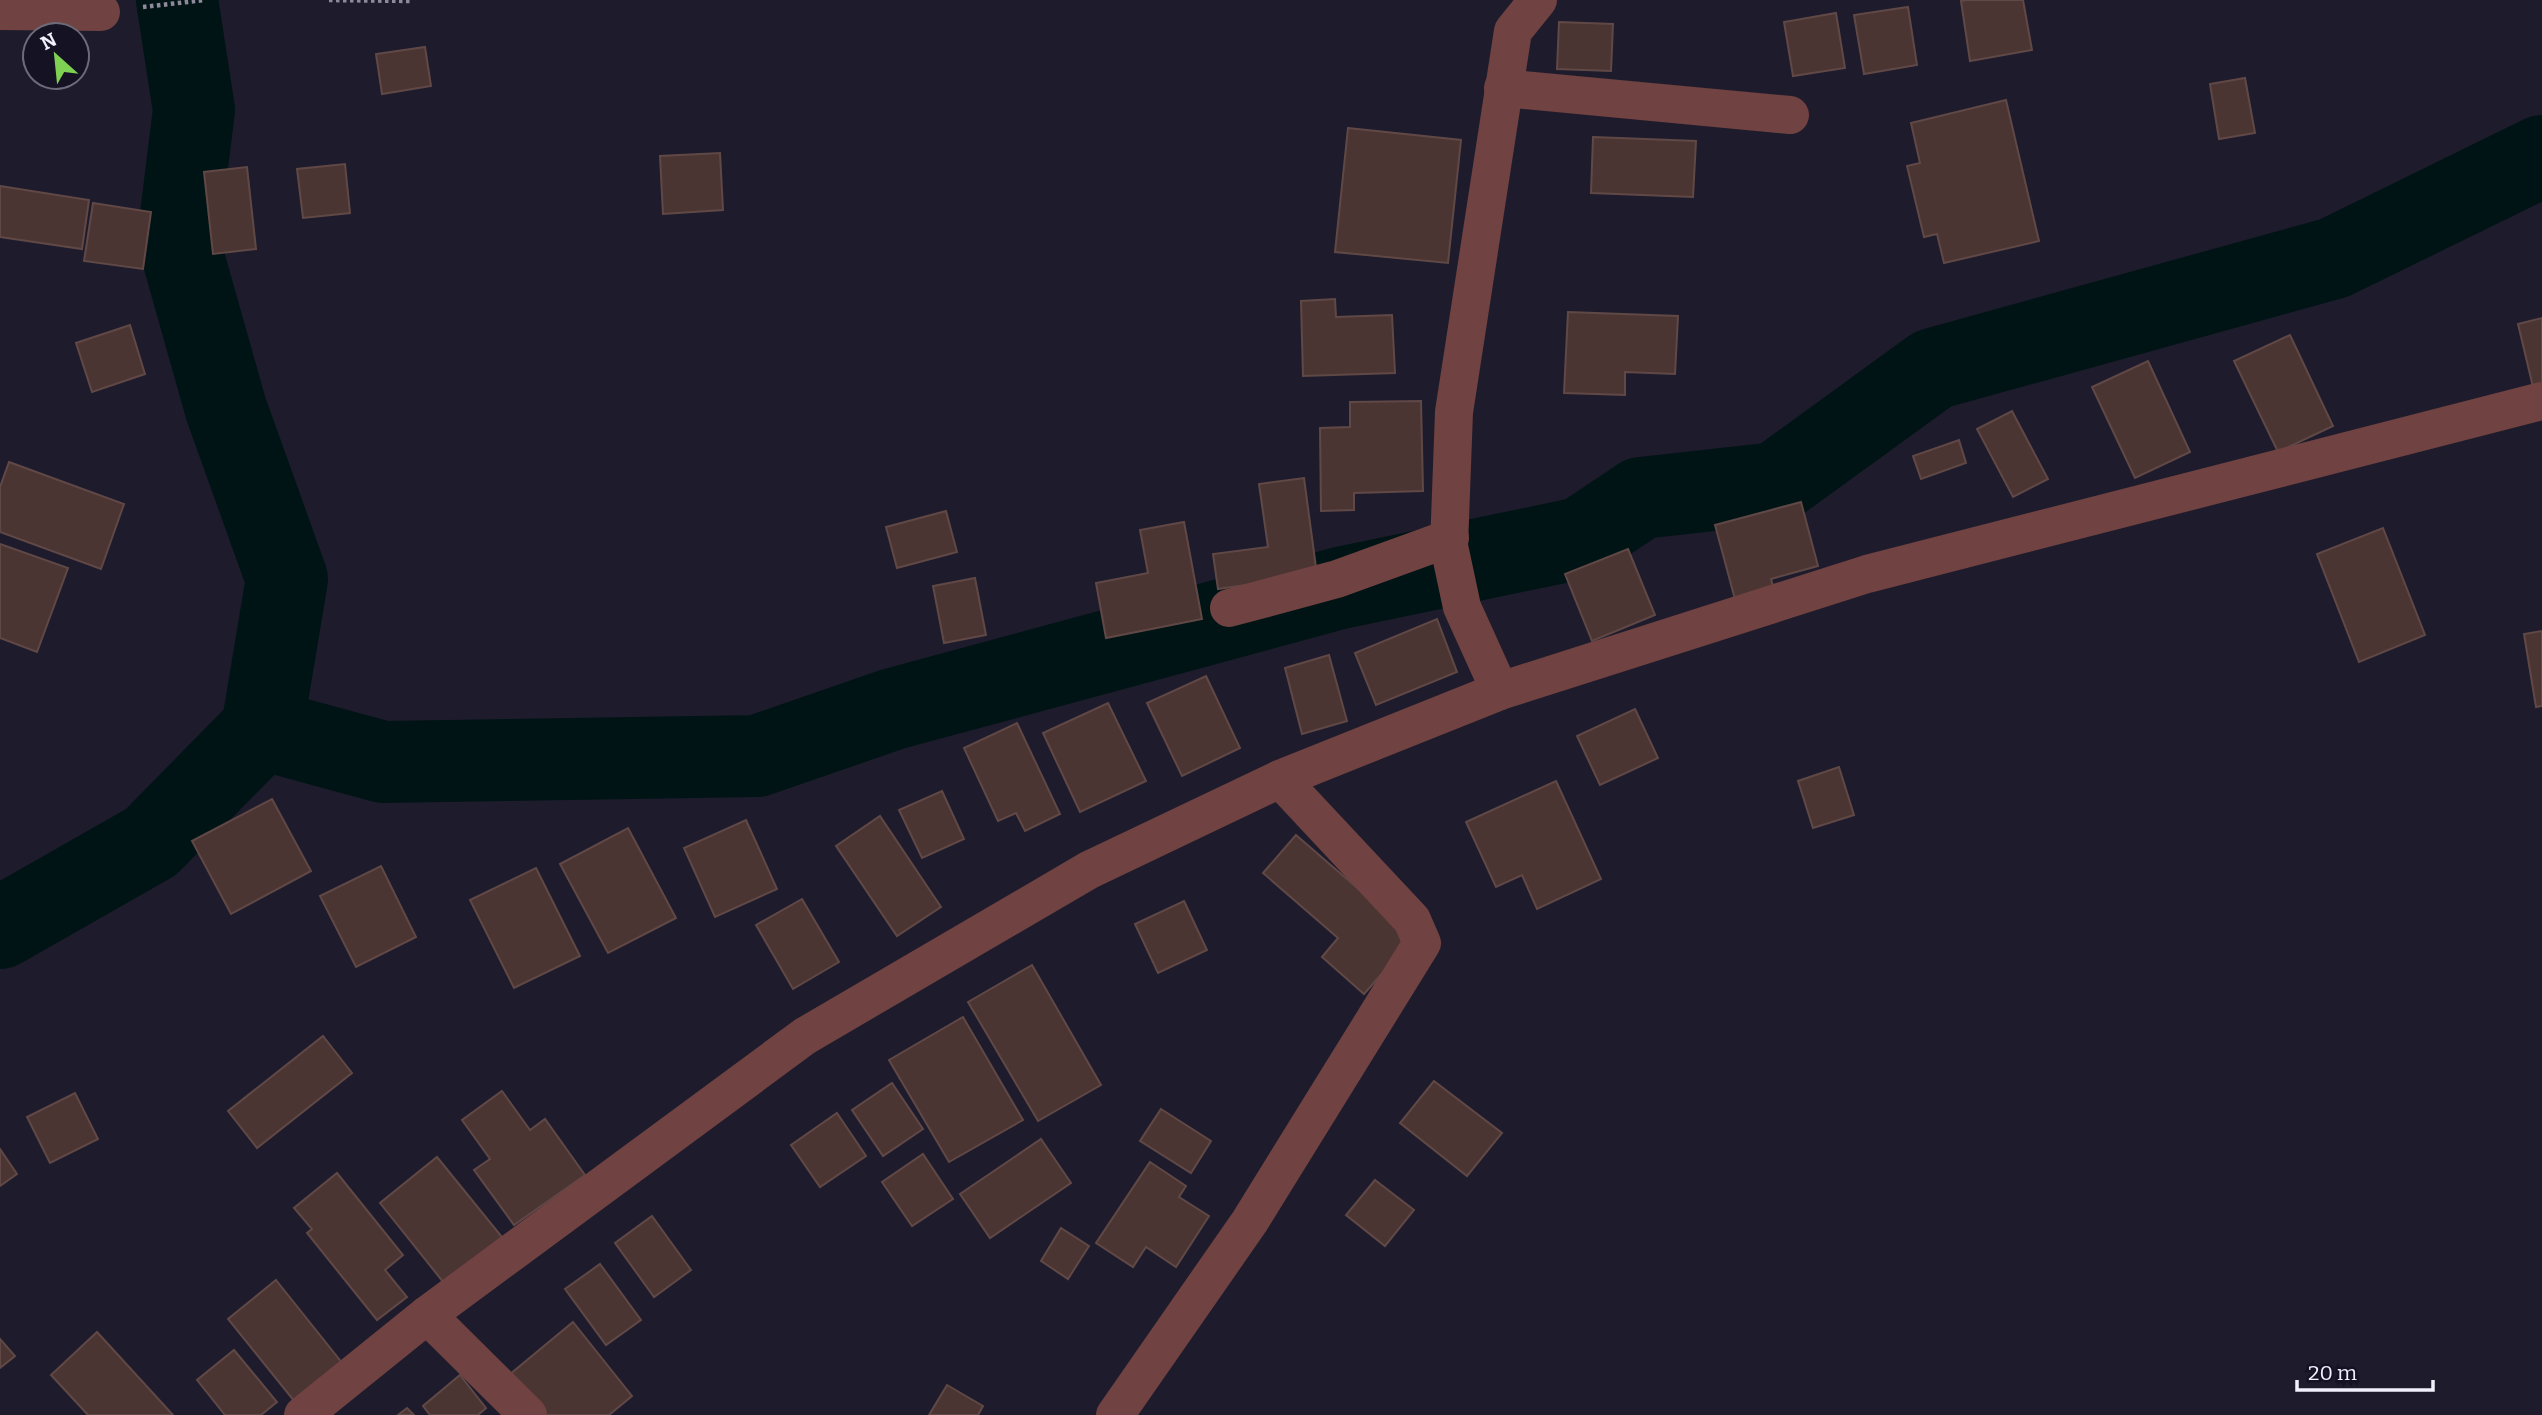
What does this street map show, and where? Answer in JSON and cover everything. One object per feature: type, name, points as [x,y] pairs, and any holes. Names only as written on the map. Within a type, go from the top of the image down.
[{"type":"street","points":[[1500,691],[1462,607],[1449,542],[1454,412],[1514,31],[1538,0]]},
{"type":"street","points":[[0,11],[101,12]]},
{"type":"street","points":[[1503,88],[1790,115]]},
{"type":"street","points":[[303,1415],[427,1315],[804,1036],[1089,870],[1280,779],[1500,691],[1867,574],[2542,401]]},
{"type":"street","points":[[1229,608],[1338,579],[1449,542]]},
{"type":"street","points":[[1115,1415],[1250,1221],[1422,943],[1412,920],[1280,779]]},
{"type":"street","points":[[427,1315],[528,1415]]},
{"type":"path","points":[[101,12],[205,0]]},
{"type":"path","points":[[329,0],[412,1]]},
{"type":"building","points":[[2023,0],[2032,50],[1970,61],[1961,1]]},
{"type":"building","points":[[1908,7],[1917,65],[1864,74],[1854,15]]},
{"type":"building","points":[[1836,13],[1845,68],[1793,76],[1784,22]]},
{"type":"building","points":[[1559,22],[1613,24],[1611,71],[1557,69]]},
{"type":"building","points":[[425,47],[431,86],[382,94],[376,54]]},
{"type":"building","points":[[2245,78],[2255,133],[2219,139],[2210,84]]},
{"type":"building","points":[[2006,100],[2039,241],[1944,263],[1937,234],[1924,237],[1907,166],[1920,163],[1911,123]]},
{"type":"building","points":[[1348,128],[1461,140],[1448,263],[1335,252]]},
{"type":"building","points":[[1593,137],[1696,141],[1693,197],[1591,193]]},
{"type":"building","points":[[720,153],[723,210],[663,214],[660,156]]},
{"type":"building","points":[[345,164],[350,213],[303,218],[297,169]]},
{"type":"building","points":[[247,167],[256,249],[213,254],[204,172]]},
{"type":"building","points":[[0,186],[89,200],[82,249],[0,237]]},
{"type":"building","points":[[93,203],[151,212],[143,269],[84,261]]},
{"type":"building","points":[[1335,299],[1336,317],[1392,315],[1395,373],[1303,376],[1301,301]]},
{"type":"building","points":[[1568,312],[1678,316],[1675,374],[1625,372],[1625,395],[1564,393]]},
{"type":"building","points":[[2542,318],[2542,384],[2533,387],[2518,324]]},
{"type":"building","points":[[130,325],[145,374],[92,392],[76,343]]},
{"type":"building","points":[[2290,335],[2333,426],[2278,452],[2234,361]]},
{"type":"building","points":[[2148,361],[2190,452],[2135,478],[2092,387]]},
{"type":"building","points":[[1421,401],[1423,491],[1354,493],[1354,510],[1321,511],[1320,428],[1350,427],[1350,402]]},
{"type":"building","points":[[2012,411],[2048,479],[2013,497],[1977,429]]},
{"type":"building","points":[[1959,440],[1966,463],[1921,479],[1913,456]]},
{"type":"building","points":[[9,462],[124,504],[101,569],[0,532],[0,487]]},
{"type":"building","points":[[1304,478],[1317,575],[1218,589],[1213,554],[1268,547],[1259,484]]},
{"type":"building","points":[[1801,502],[1818,566],[1771,579],[1775,593],[1736,603],[1715,525]]},
{"type":"building","points":[[946,511],[957,552],[897,568],[886,527]]},
{"type":"building","points":[[1184,522],[1202,619],[1106,638],[1096,583],[1148,573],[1140,530]]},
{"type":"building","points":[[2383,528],[2425,635],[2359,662],[2317,554]]},
{"type":"building","points":[[0,544],[68,568],[37,652],[0,638]]},
{"type":"building","points":[[1628,549],[1655,615],[1592,641],[1565,574]]},
{"type":"building","points":[[975,578],[986,635],[944,643],[933,586]]},
{"type":"building","points":[[1437,619],[1457,672],[1376,705],[1355,653]]},
{"type":"building","points":[[2542,631],[2542,706],[2536,707],[2524,634]]},
{"type":"building","points":[[1329,655],[1347,721],[1302,734],[1285,668]]},
{"type":"building","points":[[1206,676],[1240,748],[1182,776],[1147,703]]},
{"type":"building","points":[[1108,703],[1146,781],[1080,812],[1043,733]]},
{"type":"building","points":[[1635,709],[1658,758],[1600,785],[1577,736]]},
{"type":"building","points":[[1017,723],[1060,814],[1025,831],[1016,813],[998,821],[964,748]]},
{"type":"building","points":[[1839,767],[1854,815],[1813,828],[1798,781]]},
{"type":"building","points":[[1556,781],[1601,879],[1537,909],[1522,875],[1496,887],[1466,822]]},
{"type":"building","points":[[942,791],[964,839],[922,858],[899,810]]},
{"type":"building","points":[[272,799],[311,871],[231,914],[192,841]]},
{"type":"building","points":[[880,816],[941,907],[897,936],[836,846]]},
{"type":"building","points":[[746,820],[777,889],[715,917],[684,848]]},
{"type":"building","points":[[628,828],[676,918],[608,953],[560,864]]},
{"type":"building","points":[[1296,835],[1414,937],[1364,994],[1322,957],[1338,938],[1263,873]]},
{"type":"building","points":[[381,866],[416,937],[356,967],[320,896]]},
{"type":"building","points":[[536,868],[580,956],[514,988],[470,900]]},
{"type":"building","points":[[802,899],[839,962],[793,989],[756,925]]},
{"type":"building","points":[[1184,901],[1207,950],[1158,973],[1135,924]]},
{"type":"building","points":[[1032,965],[1101,1085],[1038,1121],[968,1002]]},
{"type":"building","points":[[963,1017],[1023,1120],[949,1162],[889,1060]]},
{"type":"building","points":[[323,1036],[352,1073],[257,1148],[228,1111]]},
{"type":"building","points":[[1434,1081],[1502,1133],[1467,1176],[1400,1123]]},
{"type":"building","points":[[892,1083],[923,1129],[883,1156],[852,1110]]},
{"type":"building","points":[[502,1091],[530,1130],[545,1119],[585,1175],[514,1225],[474,1170],[490,1159],[462,1120]]},
{"type":"building","points":[[75,1093],[98,1139],[50,1163],[27,1117]]},
{"type":"building","points":[[1161,1109],[1211,1141],[1191,1173],[1140,1141]]},
{"type":"building","points":[[837,1113],[866,1156],[820,1187],[791,1145]]},
{"type":"building","points":[[1041,1139],[1071,1183],[990,1238],[960,1194]]},
{"type":"building","points":[[0,1149],[17,1174],[0,1186]]},
{"type":"building","points":[[923,1154],[953,1199],[912,1226],[882,1182]]},
{"type":"building","points":[[437,1157],[502,1237],[444,1283],[380,1203]]},
{"type":"building","points":[[1150,1162],[1186,1186],[1179,1197],[1209,1216],[1176,1267],[1146,1247],[1133,1267],[1096,1243]]},
{"type":"building","points":[[337,1173],[403,1255],[385,1270],[407,1297],[377,1320],[307,1233],[312,1229],[294,1208]]},
{"type":"building","points":[[1375,1180],[1414,1210],[1385,1246],[1346,1215]]},
{"type":"building","points":[[652,1216],[691,1270],[654,1297],[615,1243]]},
{"type":"building","points":[[1061,1228],[1089,1246],[1068,1279],[1041,1261]]},
{"type":"building","points":[[600,1264],[641,1320],[606,1345],[565,1289]]},
{"type":"building","points":[[276,1280],[343,1364],[295,1402],[228,1319]]},
{"type":"building","points":[[573,1322],[632,1396],[609,1415],[541,1415],[509,1375]]},
{"type":"building","points":[[97,1332],[173,1415],[88,1415],[51,1375]]},
{"type":"building","points":[[0,1339],[15,1356],[0,1368]]},
{"type":"building","points":[[234,1350],[277,1402],[261,1415],[225,1415],[197,1380]]},
{"type":"building","points":[[460,1375],[486,1408],[478,1415],[430,1415],[423,1406]]},
{"type":"building","points":[[947,1385],[983,1406],[978,1415],[929,1415]]},
{"type":"building","points":[[407,1408],[414,1415],[398,1415]]},
{"type":"waterway","points":[[0,928],[151,842],[262,729],[287,579],[226,409],[178,239],[194,110],[177,0]]},
{"type":"waterway","points":[[262,729],[383,762],[757,756],[893,709],[1340,588],[1581,538],[1641,498],[1776,483],[1933,369],[2334,258],[2542,156]]}]
